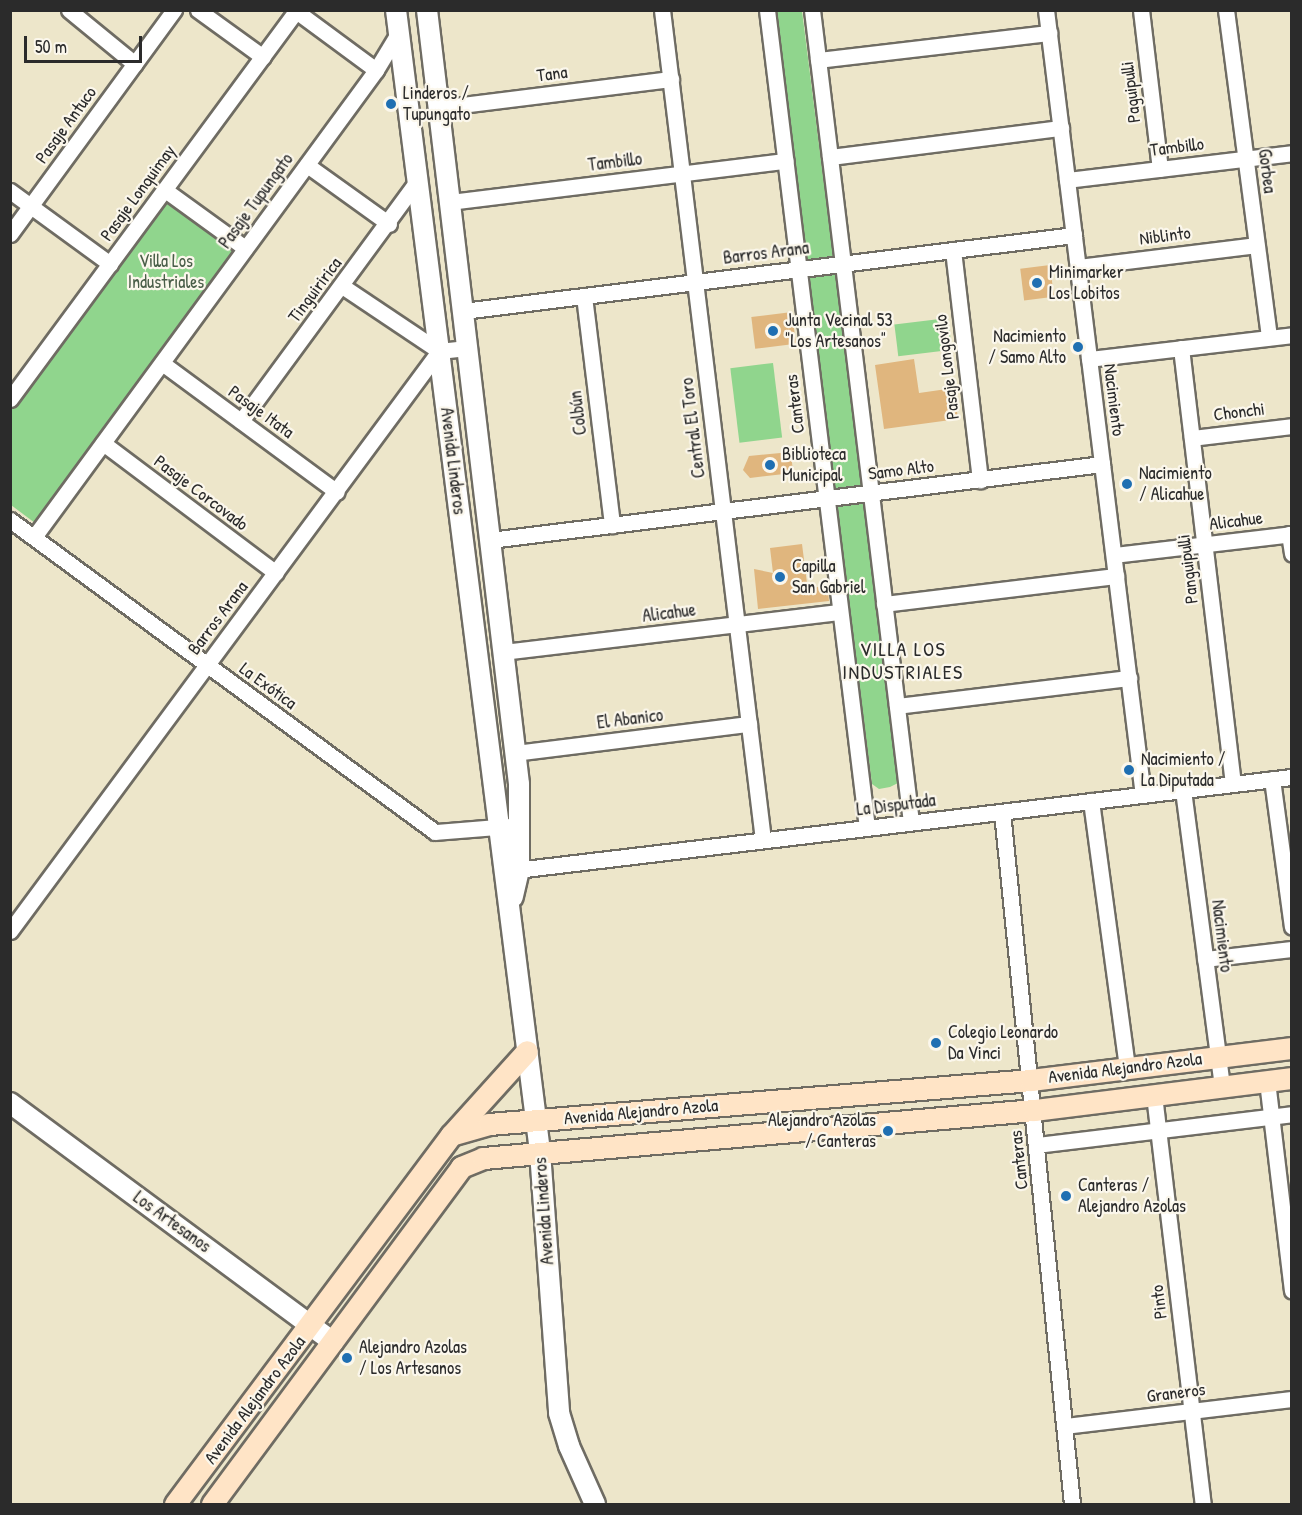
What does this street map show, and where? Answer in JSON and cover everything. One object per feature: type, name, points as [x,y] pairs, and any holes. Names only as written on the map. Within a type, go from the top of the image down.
[{"type":"main road","name":"Avenida Alejandro Azola","points":[[175,1504],[451,1135],[489,1124],[1030,1080],[1292,1048]]},
{"type":"main road","points":[[451,1135],[527,1051]]},
{"type":"main road","name":"Avenida Alejandro Azola","points":[[212,1504],[461,1167],[483,1158],[1034,1110],[1292,1078]]},
{"type":"street","points":[[69,10],[135,64]]},
{"type":"street","name":"Pasaje Antuco","points":[[10,234],[174,10]]},
{"type":"street","points":[[198,10],[263,57]]},
{"type":"street","name":"Avenida Linderos","points":[[396,10],[499,826],[512,870]]},
{"type":"street","name":"Avenida Linderos","points":[[427,10],[515,753],[520,825],[512,870],[509,912],[540,1152],[559,1413],[569,1446],[595,1504]]},
{"type":"street","name":"Central El Toro","points":[[662,10],[763,840]]},
{"type":"street","name":"Canteras","points":[[767,10],[867,828]]},
{"type":"street","points":[[812,10],[911,822]]},
{"type":"street","name":"Nacimiento","points":[[1046,10],[1143,795]]},
{"type":"street","name":"Paguipulli","points":[[1141,10],[1160,169]]},
{"type":"street","name":"Gorbea","points":[[1226,10],[1269,338]]},
{"type":"street","points":[[297,11],[376,70]]},
{"type":"street","name":"Pasaje Lonquimay","points":[[10,399],[297,11]]},
{"type":"street","name":"Pasaje Tupungato","points":[[34,537],[376,70],[399,32]]},
{"type":"street","points":[[818,60],[1049,33]]},
{"type":"street","name":"Tana","points":[[438,108],[671,79]]},
{"type":"street","points":[[830,157],[1061,128]]},
{"type":"street","name":"Tambillo","points":[[1067,180],[1292,153]]},
{"type":"street","name":"Tambillo","points":[[450,202],[786,161]]},
{"type":"street","points":[[307,165],[389,224]]},
{"type":"street","name":"Tinguiririca","points":[[241,421],[389,224],[418,180]]},
{"type":"street","points":[[165,190],[245,248]]},
{"type":"street","points":[[10,191],[110,264]]},
{"type":"street","name":"Barros Arana","points":[[463,311],[1074,235]]},
{"type":"street","name":"Niblinto","points":[[1078,267],[1257,244]]},
{"type":"street","name":"Pasaje Longovilo","points":[[953,250],[980,480]]},
{"type":"street","points":[[342,286],[439,351],[467,348]]},
{"type":"street","name":"Colbún","points":[[584,296],[612,525]]},
{"type":"street","points":[[1089,359],[1292,335]]},
{"type":"street","name":"Panguipulli","points":[[1181,348],[1233,784]]},
{"type":"street","name":"Barros Arana","points":[[10,931],[337,492],[439,351]]},
{"type":"street","name":"Pasaje Itata","points":[[162,363],[337,492]]},
{"type":"street","name":"Chonchi","points":[[1192,438],[1292,426]]},
{"type":"street","name":"Pasaje Corcovado","points":[[103,443],[276,573]]},
{"type":"street","name":"Samo Alto","points":[[490,540],[1102,464]]},
{"type":"street","name":"La Exótica","points":[[10,520],[435,832],[520,825]]},
{"type":"street","points":[[1290,534],[1292,554]]},
{"type":"street","name":"Alicahue","points":[[1114,555],[1290,534]]},
{"type":"street","points":[[884,604],[1116,576]]},
{"type":"street","name":"Alicahue","points":[[503,652],[840,612]]},
{"type":"street","points":[[897,706],[1129,678]]},
{"type":"street","name":"El Abanico","points":[[515,753],[749,724]]},
{"type":"street","name":"La Disputada","points":[[512,870],[1292,777]]},
{"type":"street","points":[[1272,780],[1292,927]]},
{"type":"street","name":"Nacimiento","points":[[1183,790],[1222,1086]]},
{"type":"street","points":[[1091,801],[1127,1068]]},
{"type":"street","name":"Canteras","points":[[1002,812],[1034,1110],[1072,1504]]},
{"type":"street","points":[[1205,959],[1292,949]]},
{"type":"street","points":[[1267,1081],[1292,1291]]},
{"type":"street","name":"Pinto","points":[[1154,1095],[1203,1504]]},
{"type":"street","name":"Los Artesanos","points":[[10,1103],[333,1342]]},
{"type":"street","points":[[1037,1145],[1292,1114]]},
{"type":"street","name":"Graneros","points":[[1065,1426],[1292,1399]]},
{"type":"green space","points":[[773,11],[802,11],[900,782],[879,789],[872,784]]},
{"type":"green space","name":"Villa Los Industriales","points":[[168,196],[238,248],[35,523],[11,505],[11,410]]},
{"type":"green space","points":[[948,318],[952,350],[898,356],[894,325]]},
{"type":"green space","points":[[773,363],[782,437],[739,443],[730,368]]},
{"type":"building","name":"Minimarker Los Lobitos","points":[[1050,265],[1054,297],[1024,300],[1020,269]]},
{"type":"building","name":"Junta Vecinal 53 \"Los Artesanos\"","points":[[792,312],[796,344],[755,349],[751,317]]},
{"type":"building","points":[[914,359],[919,393],[954,388],[958,419],[884,429],[875,365]]},
{"type":"building","name":"Biblioteca Municipal","points":[[791,452],[793,473],[750,478],[743,470],[749,456]]},
{"type":"building","name":"Capilla San Gabriel","points":[[802,544],[808,591],[827,583],[829,601],[758,609],[754,569],[773,573],[770,548]]},
{"type":"place","name":"Linderos / Tupungato","points":[[391,104]]},
{"type":"place","name":"Minimarker Los Lobitos","points":[[1037,283]]},
{"type":"place","name":"Junta Vecinal 53 \"Los Artesanos\"","points":[[773,331]]},
{"type":"place","name":"Nacimiento / Samo Alto","points":[[1078,347]]},
{"type":"place","name":"Biblioteca Municipal","points":[[770,465]]},
{"type":"place","name":"Nacimiento / Alicahue","points":[[1127,484]]},
{"type":"place","name":"Capilla San Gabriel","points":[[780,577]]},
{"type":"place","name":"Nacimiento / La Diputada","points":[[1129,770]]},
{"type":"place","name":"Colegio Leonardo Da Vinci","points":[[936,1043]]},
{"type":"place","name":"Alejandro Azolas / Canteras","points":[[888,1131]]},
{"type":"place","name":"Canteras / Alejandro Azolas","points":[[1066,1196]]},
{"type":"place","name":"Alejandro Azolas / Los Artesanos","points":[[347,1358]]},
{"type":"district","name":"VILLA LOS INDUSTRIALES","points":[[903,660]]}]
